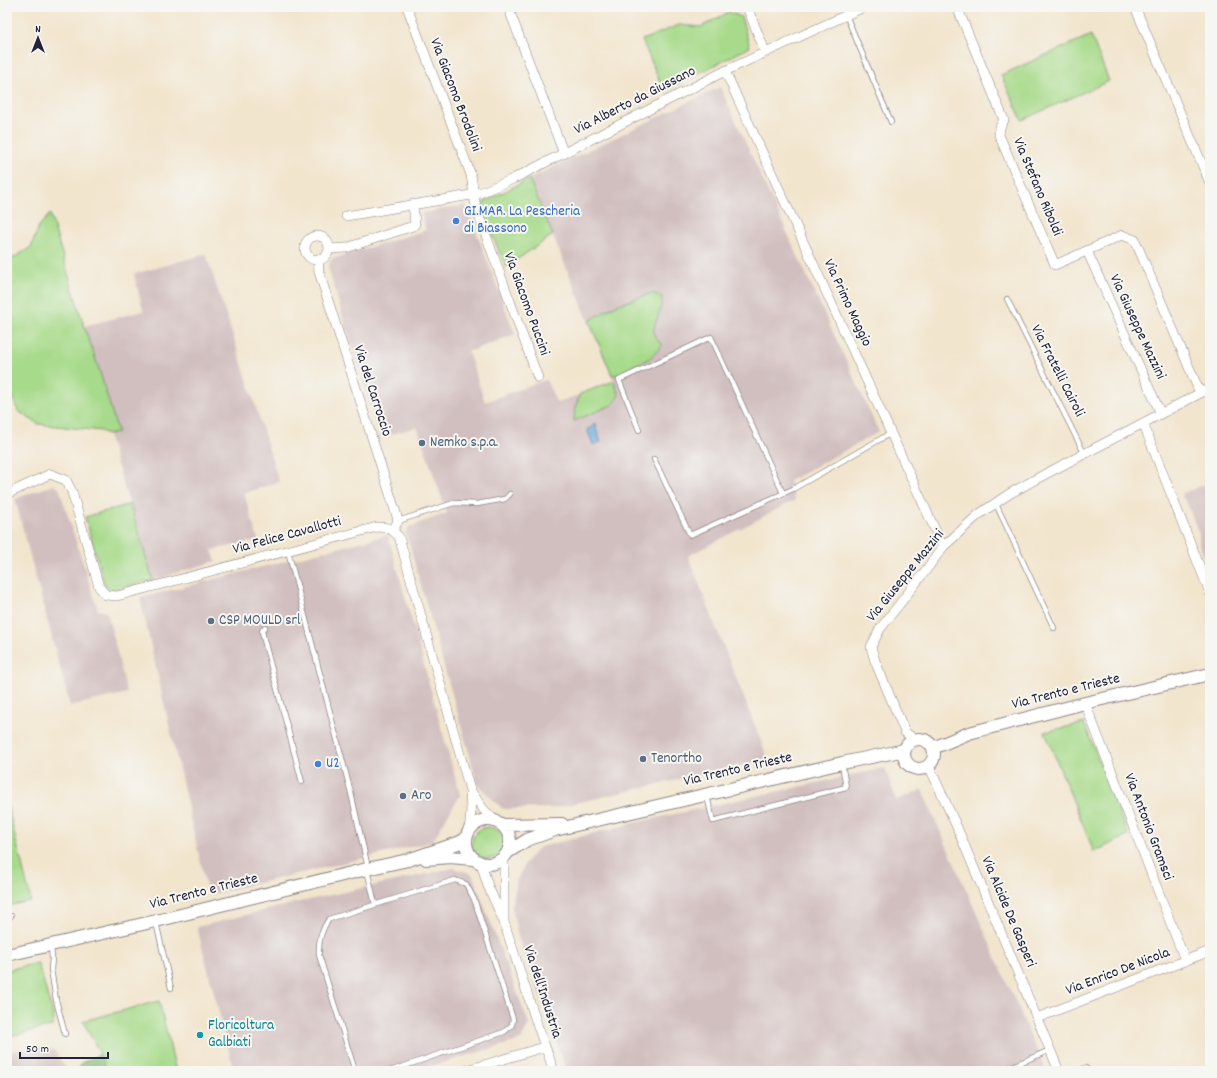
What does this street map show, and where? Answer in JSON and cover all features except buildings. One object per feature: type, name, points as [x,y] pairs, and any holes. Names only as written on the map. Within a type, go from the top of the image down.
[{"type":"street","name":"Via Giacomo Brodolini","points":[[407,7],[471,175],[474,194]]},
{"type":"street","points":[[508,7],[564,154]]},
{"type":"street","points":[[747,7],[765,51]]},
{"type":"street","name":"Via Alberto da Giussano","points":[[346,216],[474,194],[513,179],[725,70],[864,7]]},
{"type":"street","name":"Via Stefano Riboldi","points":[[957,7],[1004,120],[1000,127],[999,135],[1055,265],[1122,236],[1135,240],[1200,393]]},
{"type":"street","points":[[1135,7],[1210,183]]},
{"type":"street","name":"Via Primo Maggio","points":[[725,70],[943,547]]},
{"type":"street","name":"Via Giacomo Puccini","points":[[474,194],[476,208],[538,378]]},
{"type":"street","points":[[329,249],[346,248],[413,226],[415,224],[413,204]]},
{"type":"street","points":[[318,236],[325,239],[329,249],[325,256],[318,259],[311,257],[306,252],[306,244],[311,238],[318,236]]},
{"type":"street","name":"Via Giuseppe Mazzini","points":[[1087,252],[1161,414]]},
{"type":"street","name":"Via del Carroccio","points":[[318,259],[319,272],[398,521]]},
{"type":"street","name":"Via Giuseppe Mazzini","points":[[915,740],[905,732],[871,647],[880,629],[943,547],[978,515],[995,502],[1084,453],[1210,388]]},
{"type":"street","points":[[1143,423],[1210,593]]},
{"type":"street","name":"Via Felice Cavallotti","points":[[7,494],[50,474],[66,480],[72,492],[99,587],[106,594],[117,596],[377,527],[386,527],[393,530]]},
{"type":"street","points":[[398,521],[393,530],[399,537],[470,790],[471,813],[467,850],[477,861]]},
{"type":"street","name":"Via Trento e Trieste","points":[[933,748],[969,733],[1085,703],[1210,674]]},
{"type":"street","name":"Via Antonio Gramsci","points":[[1085,703],[1185,960]]},
{"type":"street","points":[[915,740],[924,740],[933,748],[934,758],[929,766],[925,768],[920,769],[911,767],[905,760],[905,750],[907,745],[915,740]]},
{"type":"street","name":"Via Trento e Trieste","points":[[7,955],[156,921],[367,868],[408,860],[450,857],[493,864],[527,840],[555,830],[706,794],[905,750]]},
{"type":"street","name":"Via Alcide De Gasperi","points":[[929,766],[956,825],[1059,1071]]},
{"type":"street","points":[[470,790],[484,810],[509,833],[511,842],[506,855]]},
{"type":"street","name":"Via Trento e Trieste","points":[[408,860],[458,843],[468,835],[474,825],[481,821],[488,820],[499,823],[580,824]]},
{"type":"street","name":"Via dell'Industria","points":[[504,922],[506,855]]},
{"type":"street","name":"Via dell'Industria","points":[[477,861],[504,922],[544,1047],[554,1071]]},
{"type":"street","name":"Via Enrico De Nicola","points":[[1037,1018],[1210,951]]},
{"type":"street","points":[[464,1071],[544,1047]]},
{"type":"lane","points":[[846,15],[891,122]]},
{"type":"lane","name":"Via Fratelli Cairoli","points":[[1007,299],[1084,453]]},
{"type":"lane","points":[[639,430],[619,380],[711,337],[783,492]]},
{"type":"lane","points":[[654,459],[690,535],[783,492],[793,489],[891,433]]},
{"type":"lane","points":[[398,521],[454,503],[477,504],[505,499],[510,494]]},
{"type":"lane","points":[[995,502],[1054,628]]},
{"type":"lane","points":[[288,551],[353,804],[375,904]]},
{"type":"lane","points":[[265,628],[262,631],[264,640],[302,782]]},
{"type":"lane","points":[[706,794],[713,820],[846,787],[842,763]]},
{"type":"lane","points":[[355,1071],[318,954],[321,932],[329,919],[455,880],[466,884],[474,899],[513,1019],[512,1025],[504,1032],[390,1071]]},
{"type":"lane","points":[[156,921],[171,988]]},
{"type":"lane","points":[[51,945],[51,969],[56,1000],[65,1034]]},
{"type":"lane","points":[[1001,1071],[1050,1050]]},
{"type":"lane","points":[[1077,1071],[1086,1068],[1090,1071]]},
{"type":"shaded area","points":[[720,87],[879,432],[789,481],[795,500],[688,556],[768,759],[554,808],[503,809],[478,785],[406,533],[409,527],[447,513],[417,427],[380,438],[328,267],[332,259],[426,230],[421,213],[466,205],[515,334],[468,352],[485,402],[546,380],[557,403],[614,381],[529,179]]},
{"type":"shaded area","points":[[206,254],[279,482],[244,493],[258,540],[212,550],[216,561],[153,580],[108,435],[118,432],[84,326],[143,311],[134,274]]},
{"type":"shaded area","points":[[1210,482],[1210,571],[1199,543],[1199,534],[1187,503],[1181,494]]},
{"type":"shaded area","points":[[53,485],[59,488],[98,610],[107,612],[127,693],[70,706],[15,499]]},
{"type":"shaded area","points":[[388,535],[460,795],[432,842],[208,895],[140,598]]},
{"type":"shaded area","points":[[885,768],[896,800],[922,790],[1046,1071],[567,1071],[518,937],[512,907],[517,880],[526,862],[540,847],[629,824]]},
{"type":"shaded area","points":[[454,868],[472,874],[529,1024],[521,1040],[414,1071],[234,1071],[197,927],[299,902]]},
{"type":"shaded area","points":[[41,1047],[54,1050],[68,1071],[9,1071],[7,1065],[7,1053],[15,1050]]},
{"type":"green space","points":[[729,12],[741,17],[750,47],[664,91],[642,40],[679,25],[701,27]]},
{"type":"green space","points":[[1091,35],[1109,81],[1022,120],[1001,75]]},
{"type":"green space","points":[[529,179],[553,235],[506,267],[481,209],[484,202]]},
{"type":"green space","points":[[50,214],[118,432],[108,435],[101,431],[38,424],[18,411],[7,386],[7,350],[10,350],[7,337],[7,262],[31,247],[39,226]]},
{"type":"green space","points":[[652,293],[662,297],[654,333],[658,341],[663,345],[650,358],[622,374],[612,375],[589,321],[614,306]]},
{"type":"green space","points":[[614,381],[619,395],[612,405],[574,421],[575,408],[580,394]]},
{"type":"green space","points":[[130,504],[153,580],[111,590],[105,586],[85,517]]},
{"type":"green space","points":[[1084,723],[1128,835],[1094,852],[1045,732]]},
{"type":"green space","points":[[7,804],[31,901],[7,906]]},
{"type":"green space","points":[[485,827],[491,827],[501,834],[504,843],[503,849],[497,856],[491,859],[485,859],[475,852],[472,846],[472,840],[479,830]]},
{"type":"green space","points":[[38,963],[53,1014],[54,1021],[52,1026],[7,1037],[7,970]]},
{"type":"green space","points":[[159,1001],[176,1071],[107,1071],[83,1021]]},
{"type":"green space","points":[[100,1054],[107,1071],[79,1071],[81,1063]]},
{"type":"water","points":[[594,423],[597,425],[596,428],[601,442],[593,445],[587,429],[592,427]]},
{"type":"place","name":"GI.MAR. La Pescheria di Biassono","points":[[456,221]]},
{"type":"place","name":"Nemko s.p.a.","points":[[422,443]]},
{"type":"place","name":"CSP MOULD srl","points":[[211,621]]},
{"type":"place","name":"Tenortho","points":[[643,759]]},
{"type":"place","name":"U2","points":[[318,764]]},
{"type":"place","name":"Aro","points":[[403,796]]},
{"type":"place","name":"Floricoltura Galbiati","points":[[200,1035]]}]
